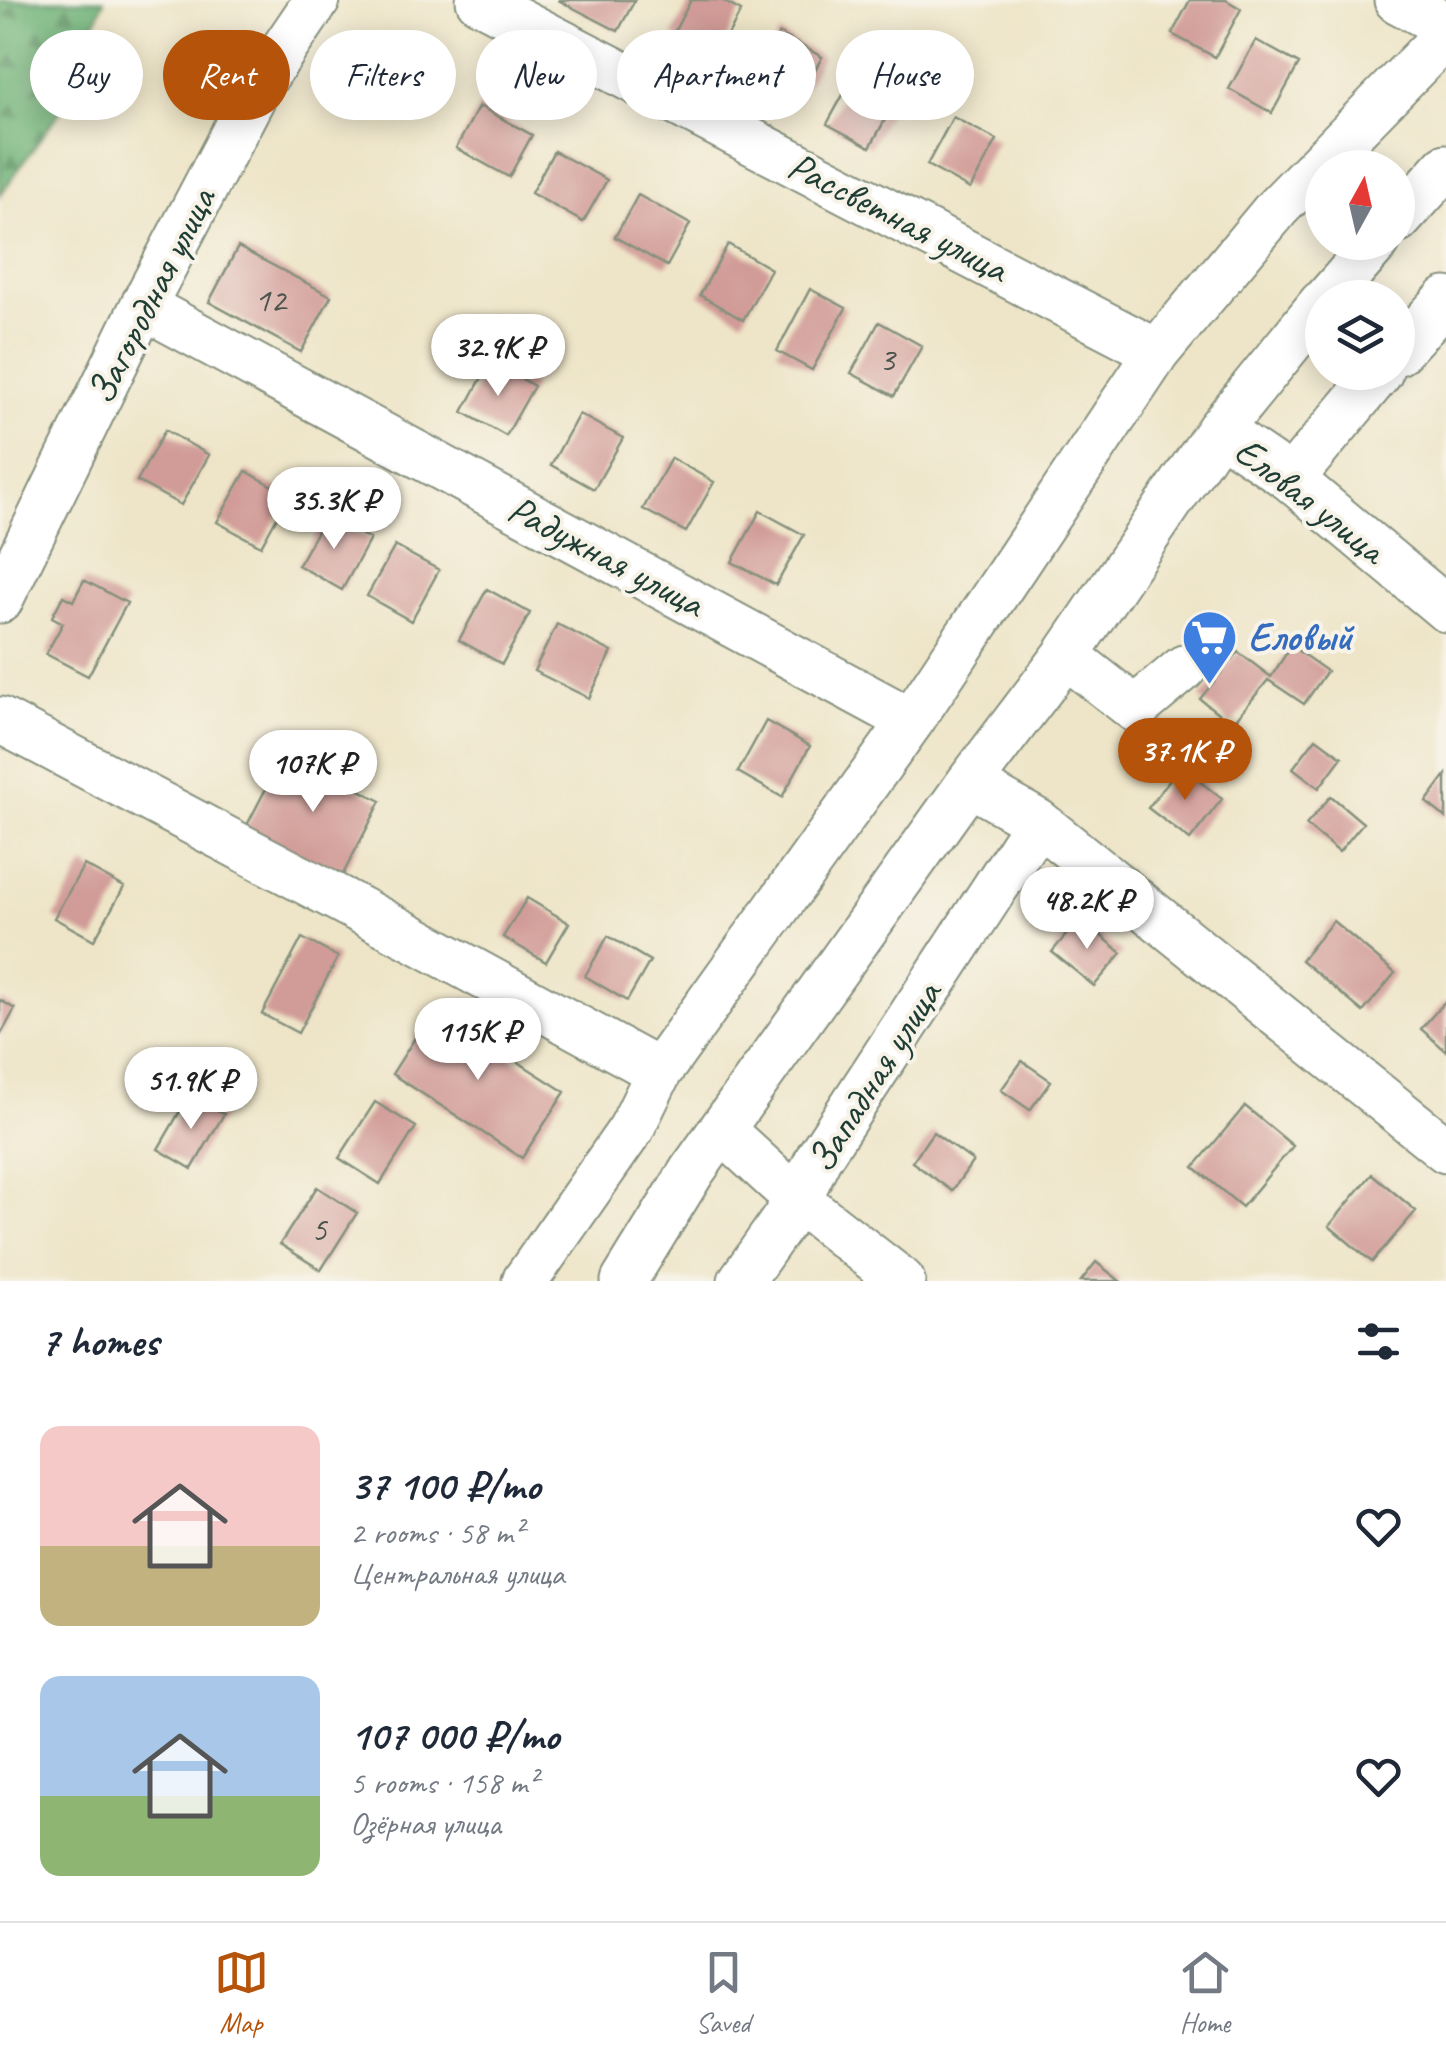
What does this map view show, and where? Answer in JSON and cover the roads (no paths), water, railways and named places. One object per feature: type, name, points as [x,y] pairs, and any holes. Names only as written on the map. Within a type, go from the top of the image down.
[{"type":"street","name":"Загородная улица","points":[[0,600],[143,306],[258,87],[317,0]]},
{"type":"street","name":"Рассветная улица","points":[[480,0],[1157,352]]},
{"type":"street","points":[[1397,0],[1446,26]]},
{"type":"street","points":[[524,1281],[631,1129],[658,1072],[910,721],[1157,352],[1277,208],[1446,35]]},
{"type":"street","points":[[1415,201],[1446,167]]},
{"type":"street","points":[[1415,327],[1446,300]]},
{"type":"street","name":"Радужная улица","points":[[143,306],[910,721]]},
{"type":"street","points":[[624,1281],[692,1170],[968,783],[1066,655],[1219,430],[1305,334]]},
{"type":"street","points":[[1290,479],[1365,390]]},
{"type":"street","name":"Еловая улица","points":[[1219,430],[1290,479],[1446,609]]},
{"type":"street","points":[[1066,655],[1135,710],[1184,668]]},
{"type":"street","points":[[4,731],[394,928],[658,1072]]},
{"type":"street","points":[[968,783],[1038,822],[1446,1150]]},
{"type":"street","name":"Западная улица","points":[[741,1281],[798,1200],[819,1157],[1038,822]]},
{"type":"street","points":[[631,1129],[692,1170]]},
{"type":"street","points":[[722,1131],[798,1200],[902,1281]]},
{"type":"place","name":"Еловый","points":[[1209,686]]}]
